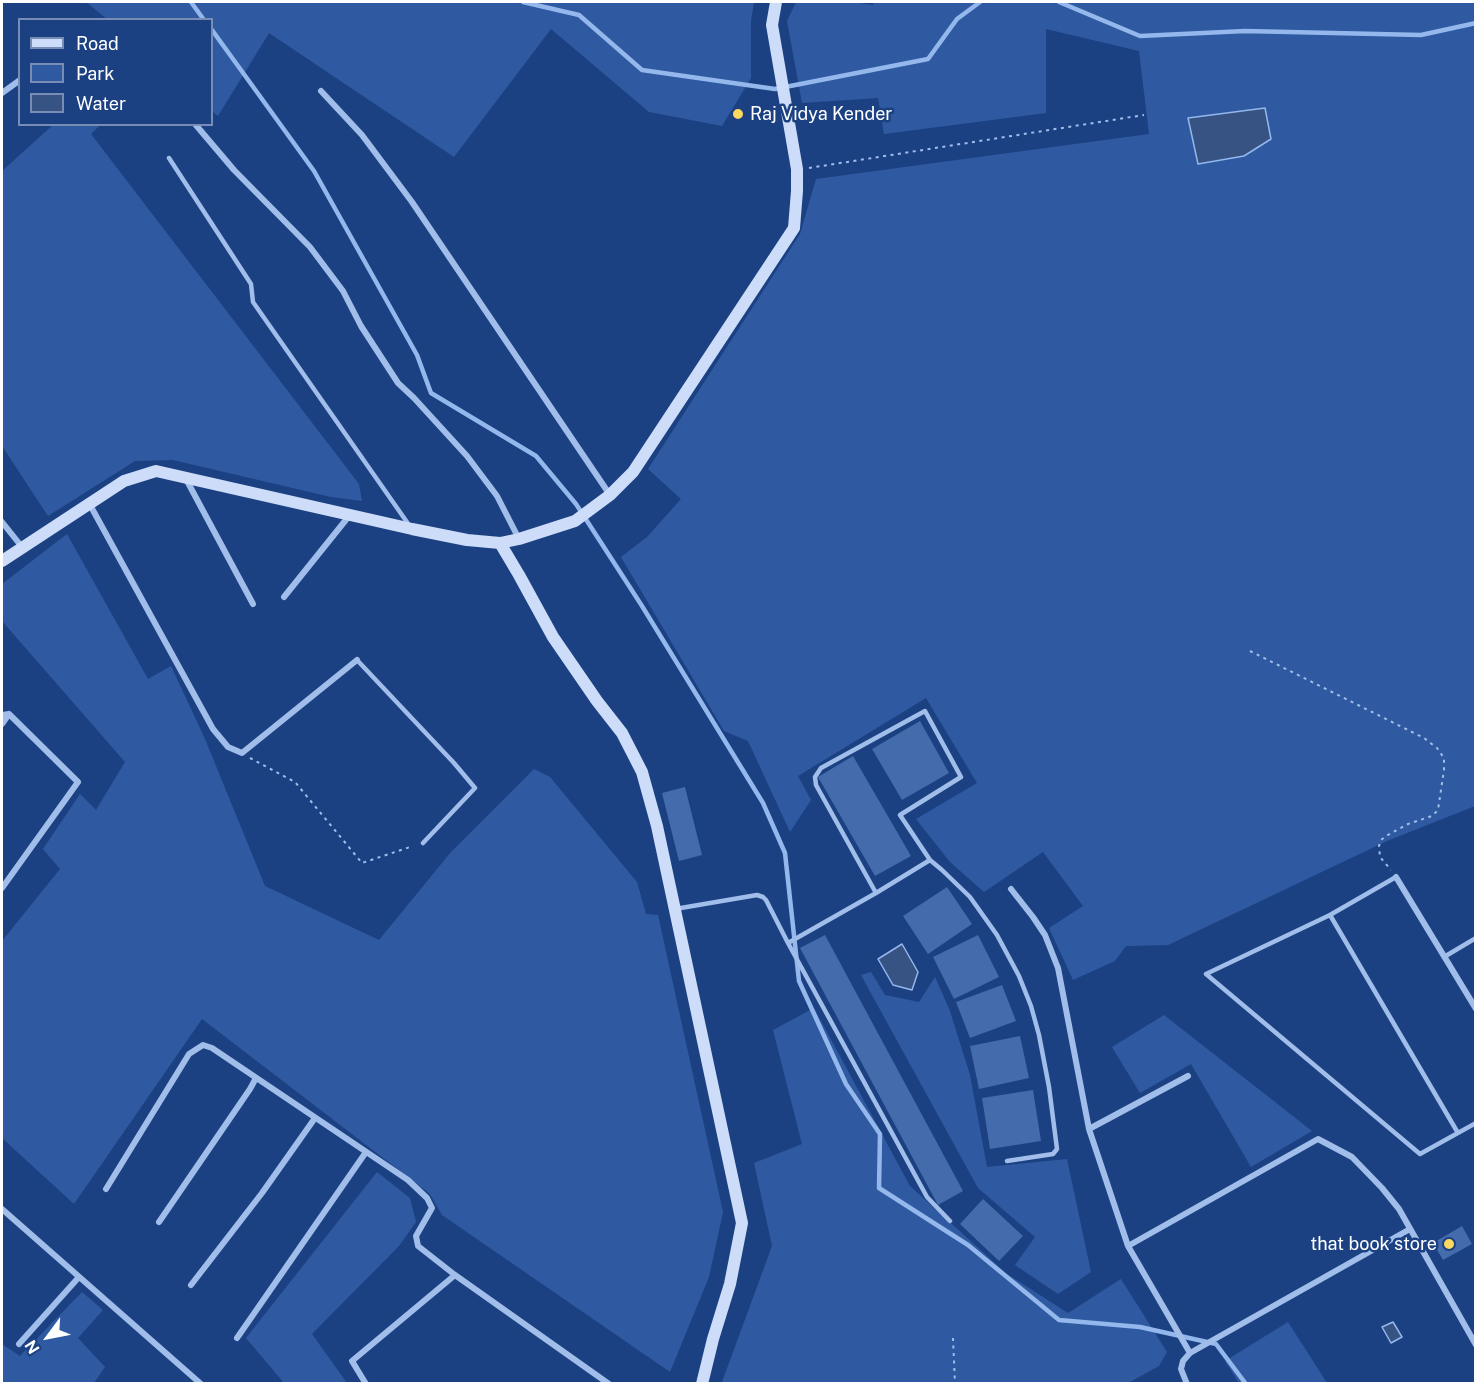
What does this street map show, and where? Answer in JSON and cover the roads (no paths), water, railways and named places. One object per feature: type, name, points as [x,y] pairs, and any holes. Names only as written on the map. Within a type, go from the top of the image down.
[{"type":"street","points":[[2,561],[124,481],[156,471],[467,540],[500,543],[575,521],[610,495],[633,472],[794,228],[797,170],[771,25],[776,2]]},
{"type":"street","points":[[2,93],[18,81]]},
{"type":"street","points":[[321,91],[362,135],[412,202],[610,495]]},
{"type":"street","points":[[197,126],[234,170],[310,247],[343,291],[361,326],[398,383],[467,456],[498,496],[519,539]]},
{"type":"street","points":[[186,478],[253,603]]},
{"type":"street","points":[[89,503],[213,729],[228,747],[242,753],[357,660]]},
{"type":"street","points":[[284,597],[349,515]]},
{"type":"street","points":[[2,522],[22,547]]},
{"type":"street","points":[[500,543],[553,637],[621,733],[642,772],[657,826],[742,1223],[730,1284],[702,1383]]},
{"type":"street","points":[[2,715],[9,714]]},
{"type":"street","points":[[2,724],[9,714]]},
{"type":"street","points":[[2,888],[78,782],[9,714]]},
{"type":"street","points":[[1396,877],[1476,1009]]},
{"type":"street","points":[[1011,889],[1045,935],[1058,968],[1089,1129],[1128,1246],[1190,1353]]},
{"type":"street","points":[[106,1189],[189,1054],[203,1046],[212,1048],[408,1180],[427,1198],[432,1208],[416,1236],[418,1246],[455,1275],[609,1383]]},
{"type":"street","points":[[1089,1129],[1188,1076]]},
{"type":"street","points":[[159,1222],[256,1078]]},
{"type":"street","points":[[191,1285],[262,1193],[315,1118]]},
{"type":"street","points":[[1128,1246],[1318,1140],[1352,1157],[1399,1209],[1476,1345]]},
{"type":"street","points":[[237,1338],[366,1152]]},
{"type":"street","points":[[2,1209],[201,1383]]},
{"type":"street","points":[[1187,1383],[1181,1369],[1183,1361],[1190,1353],[1410,1229]]},
{"type":"street","points":[[366,1383],[352,1361],[455,1275]]},
{"type":"street","points":[[19,1344],[80,1277]]},
{"type":"lane","points":[[169,158],[251,284],[253,302],[412,529]]},
{"type":"lane","points":[[357,660],[475,788],[423,843]]},
{"type":"lane","points":[[876,893],[816,785],[815,777],[821,768],[925,711],[961,777],[900,815],[930,860],[970,897],[997,935],[1019,976],[1031,1006],[1049,1087],[1057,1149],[1053,1154],[1007,1161]]},
{"type":"lane","points":[[788,943],[930,860]]},
{"type":"lane","points":[[1396,877],[1330,915],[1206,974],[1420,1154],[1476,1123]]},
{"type":"lane","points":[[675,909],[757,895],[766,900],[927,1197],[950,1221]]},
{"type":"lane","points":[[1330,915],[1458,1133]]},
{"type":"lane","points":[[1444,957],[1476,938]]},
{"type":"water","points":[[1265,108],[1271,139],[1244,156],[1198,164],[1188,118]]},
{"type":"water","points":[[902,944],[918,972],[912,990],[893,985],[878,959]]},
{"type":"water","points":[[1393,1322],[1402,1337],[1391,1343],[1382,1327]]},
{"type":"waterway","points":[[191,2],[203,18]]},
{"type":"waterway","points":[[523,2],[579,15],[642,70],[775,89],[928,59],[957,19],[980,2]]},
{"type":"waterway","points":[[1059,2],[1140,36],[1245,31],[1421,35],[1476,23]]},
{"type":"waterway","points":[[213,31],[314,171],[417,355],[431,393],[536,456],[576,504],[642,606],[763,803],[785,853],[799,981],[846,1084],[880,1134],[879,1188],[968,1245],[1059,1320],[1140,1327],[1216,1344],[1246,1384]]},
{"type":"place","name":"Raj Vidya Kender","points":[[738,114]]},
{"type":"place","name":"that book store","points":[[1449,1244]]}]
